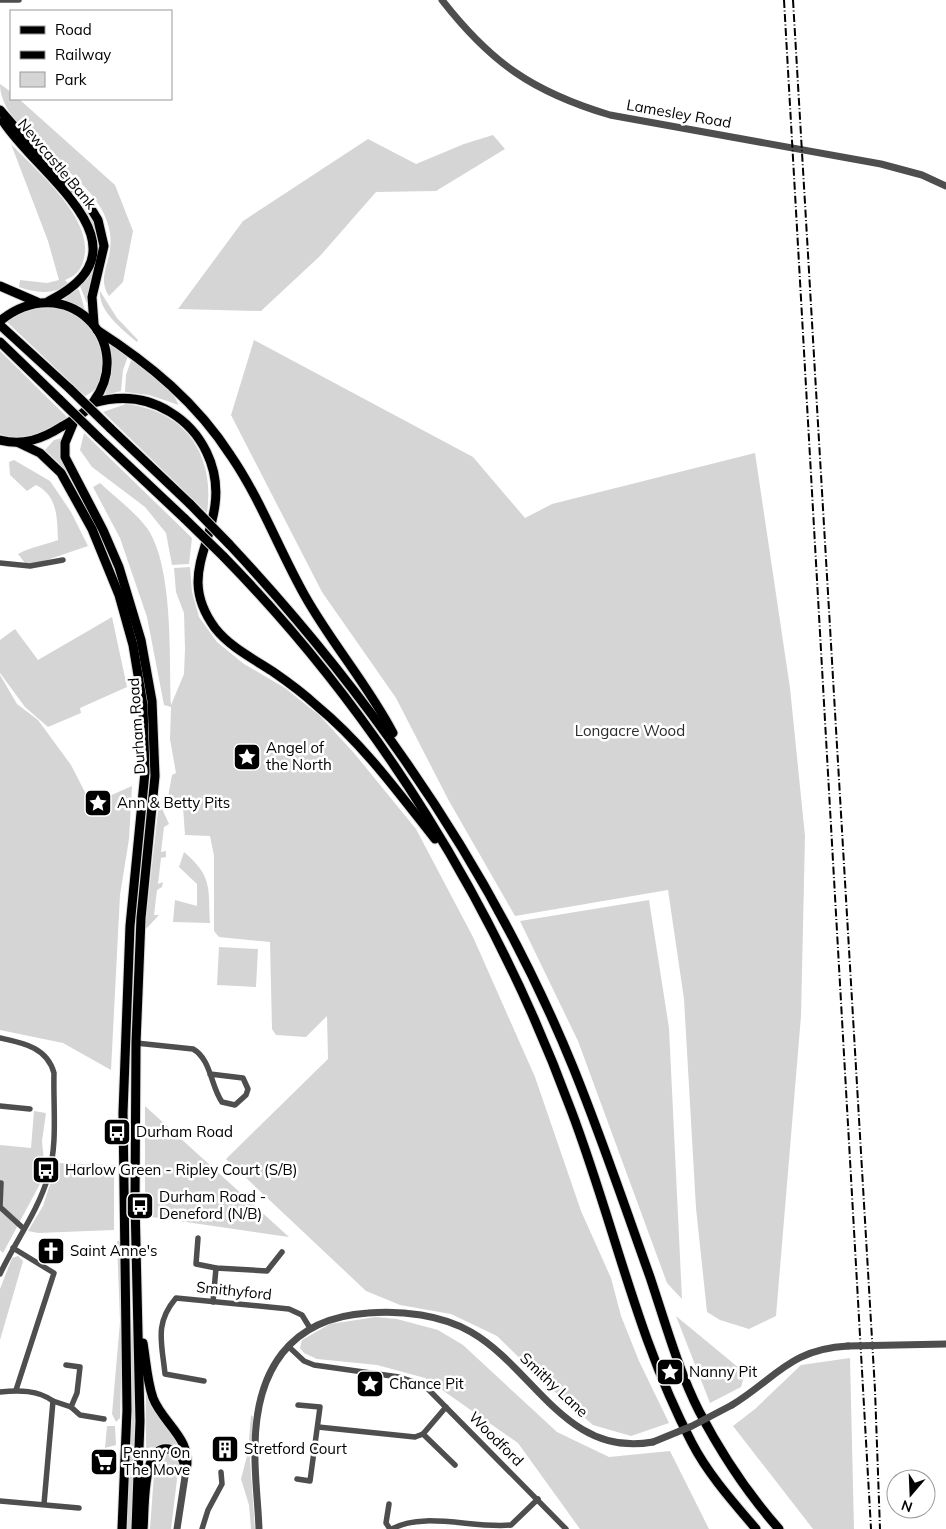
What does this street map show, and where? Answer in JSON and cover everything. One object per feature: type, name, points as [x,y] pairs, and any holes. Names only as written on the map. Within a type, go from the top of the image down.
[{"type":"main road","name":"Newcastle Bank","points":[[0,110],[34,149],[84,197],[98,220],[104,246],[92,297],[95,327],[105,349],[107,365],[104,381],[94,402]]},
{"type":"main road","name":"Newcastle Bank","points":[[0,116],[17,142],[76,204],[90,230],[92,247],[86,274],[72,289],[49,301]]},
{"type":"main road","points":[[0,286],[37,302]]},
{"type":"main road","points":[[0,320],[20,307],[37,302],[49,301],[71,307],[169,383],[219,437],[243,475],[304,595],[329,636],[382,712],[412,768]]},
{"type":"main road","points":[[0,325],[70,389],[229,544],[324,651],[412,768],[459,841],[493,900],[557,1028],[602,1142],[699,1410],[753,1500],[779,1529]]},
{"type":"main road","points":[[2,344],[223,556],[285,623],[343,694],[402,777],[458,868],[513,972],[559,1077],[588,1155],[645,1333],[682,1423],[698,1453],[730,1499],[756,1529]]},
{"type":"main road","points":[[0,440],[20,443],[48,436],[75,419],[94,402],[116,398],[145,401],[176,415],[193,430],[208,455],[216,482],[213,516],[198,565],[200,592],[209,618],[229,643],[301,692],[335,721],[381,770],[458,868]]},
{"type":"main road","name":"Durham Road","points":[[75,419],[65,443],[65,457],[103,530],[119,566],[142,640],[152,701],[155,776],[142,918],[136,1043],[135,1202],[140,1421],[136,1529]]},
{"type":"main road","name":"Durham Road","points":[[20,443],[40,453],[58,469],[92,529],[118,594],[133,645],[143,705],[145,772],[130,926],[124,1077],[127,1410],[122,1529]]},
{"type":"main road","points":[[138,1311],[151,1389],[159,1411],[185,1445],[188,1456],[186,1470]]},
{"type":"main road","points":[[143,1529],[148,1467],[154,1453],[162,1449],[175,1451],[182,1457],[186,1470]]},
{"type":"street","points":[[0,0],[19,0]]},
{"type":"street","name":"Lamesley Road","points":[[442,0],[483,47],[504,65],[545,92],[573,104],[610,115],[881,164],[922,175],[946,186]]},
{"type":"street","points":[[0,563],[30,566],[63,560]]},
{"type":"street","points":[[0,1038],[36,1049],[45,1056],[54,1073],[50,1172],[35,1208],[0,1273]]},
{"type":"street","points":[[136,1043],[193,1049],[198,1052],[222,1102],[235,1105],[246,1095],[248,1089],[243,1078],[210,1074]]},
{"type":"street","points":[[0,1106],[30,1109]]},
{"type":"street","points":[[2,1183],[0,1207],[23,1228]]},
{"type":"street","points":[[198,1238],[196,1264],[216,1268],[267,1271],[282,1252]]},
{"type":"street","points":[[13,1248],[54,1272],[16,1390]]},
{"type":"street","points":[[213,1302],[216,1268]]},
{"type":"street","name":"Smithyford","points":[[204,1381],[165,1374],[160,1323],[176,1298],[289,1309],[302,1315],[310,1328]]},
{"type":"street","name":"Smithy Lane","points":[[310,1328],[345,1316],[373,1312],[430,1317],[452,1322],[488,1343],[561,1414],[586,1433],[618,1444],[654,1442],[692,1426],[732,1405],[797,1357],[826,1348],[946,1344]]},
{"type":"street","points":[[259,1529],[254,1446],[259,1401],[272,1366],[288,1346],[310,1328]]},
{"type":"street","name":"Woodford","points":[[288,1346],[304,1360],[314,1365],[399,1376],[424,1385],[566,1529]]},
{"type":"street","points":[[66,1365],[80,1368],[77,1393],[71,1407]]},
{"type":"street","points":[[0,1392],[16,1390],[46,1396],[53,1402],[71,1407],[80,1415],[104,1419]]},
{"type":"street","points":[[44,1504],[53,1402]]},
{"type":"street","points":[[297,1478],[310,1481],[320,1407],[298,1405]]},
{"type":"street","points":[[318,1426],[415,1437],[423,1434],[446,1407]]},
{"type":"street","points":[[423,1434],[455,1465]]},
{"type":"street","points":[[177,1529],[186,1470]]},
{"type":"street","points":[[202,1529],[208,1510],[222,1484],[221,1472]]},
{"type":"street","points":[[389,1504],[386,1523],[391,1529],[401,1524],[428,1521],[513,1527],[538,1499]]},
{"type":"street","points":[[0,1501],[79,1508]]},
{"type":"green space","points":[[0,84],[10,91],[10,100],[20,100],[115,185],[133,231],[123,282],[109,296],[104,279],[111,240],[103,212],[93,196],[79,181],[13,118],[4,101]]},
{"type":"green space","points":[[493,135],[505,149],[436,191],[376,192],[320,256],[261,311],[178,309],[243,221],[368,139],[416,164],[464,144]]},
{"type":"green space","points":[[11,144],[61,196],[72,211],[80,227],[85,243],[82,266],[78,272],[65,280],[69,284],[63,288],[38,292],[19,287],[20,280],[47,283],[59,280],[48,241]]},
{"type":"green space","points":[[64,182],[92,215],[101,246],[88,306],[80,286],[92,265],[96,242],[94,231],[91,219],[85,208]]},
{"type":"green space","points":[[79,290],[85,310],[62,298]]},
{"type":"green space","points":[[100,291],[117,318],[138,340],[137,342],[107,313],[100,298]]},
{"type":"green space","points":[[40,306],[61,309],[75,314],[88,325],[94,335],[99,346],[103,370],[95,390],[85,396],[7,322],[23,310]]},
{"type":"green space","name":"Longacre Wood","points":[[254,340],[473,457],[525,518],[552,504],[755,453],[790,688],[805,836],[801,1016],[776,1316],[749,1329],[720,1320],[707,1312],[696,1208],[684,999],[668,890],[515,916],[449,801],[396,698],[322,592],[231,415]]},
{"type":"green space","points":[[109,343],[128,356],[123,370],[121,391],[105,395],[112,367]]},
{"type":"green space","points":[[0,351],[67,417],[44,431],[27,437],[0,434]]},
{"type":"green space","points":[[132,358],[171,391],[179,405],[149,395],[125,392],[126,375]]},
{"type":"green space","points":[[126,404],[147,408],[165,416],[180,426],[192,439],[201,455],[206,472],[208,492],[207,513],[103,412]]},
{"type":"green space","points":[[84,433],[192,538],[189,564],[172,565],[166,533],[145,507],[92,467],[80,450]]},
{"type":"green space","points":[[62,438],[61,446],[73,483],[59,463],[45,450],[54,440]]},
{"type":"green space","points":[[14,460],[50,481],[71,512],[88,546],[38,563],[25,563],[18,554],[58,540],[56,516],[55,508],[49,495],[36,485],[27,491],[10,475],[9,462]]},
{"type":"green space","points":[[100,483],[142,522],[156,545],[166,589],[170,639],[171,705],[184,674],[185,649],[184,613],[176,592],[174,568],[190,567],[192,592],[199,617],[217,642],[244,664],[285,688],[320,716],[354,753],[416,829],[473,937],[535,1077],[581,1211],[611,1278],[621,1316],[639,1361],[669,1423],[631,1436],[593,1425],[547,1385],[497,1336],[451,1314],[400,1305],[366,1291],[226,1159],[328,1059],[327,1016],[306,1037],[276,1035],[272,1029],[270,942],[219,937],[214,931],[214,856],[210,836],[185,835],[183,807],[179,805],[175,808],[168,797],[172,775],[176,773],[170,739],[171,707],[164,705],[147,617],[120,538],[93,487]]},
{"type":"green space","points":[[112,617],[127,687],[80,708],[81,713],[48,727],[25,707],[0,673],[0,640],[15,629],[38,660]]},
{"type":"green space","points":[[0,675],[17,704],[38,720],[71,765],[91,804],[132,786],[129,839],[120,895],[111,1070],[63,1043],[0,1030]]},
{"type":"green space","points":[[159,802],[169,824],[164,827],[161,852],[166,851],[166,857],[161,858],[158,884],[163,882],[162,887],[157,890],[154,915],[159,915],[146,929],[145,928]]},
{"type":"green space","points":[[184,852],[200,869],[207,883],[210,923],[173,922],[175,900],[197,906],[197,884],[179,867]]},
{"type":"green space","points":[[649,900],[669,1028],[682,1299],[667,1283],[578,1041],[520,921]]},
{"type":"green space","points":[[219,947],[258,949],[256,987],[217,985]]},
{"type":"green space","points":[[145,1106],[289,1237],[145,1216]]},
{"type":"green space","points":[[34,1111],[46,1113],[42,1141],[44,1162],[41,1182],[3,1253],[0,1250],[0,1145],[31,1148]]},
{"type":"green space","points":[[57,1163],[114,1165],[114,1230],[38,1233],[28,1231],[43,1206]]},
{"type":"green space","points":[[117,1241],[120,1241],[122,1344],[120,1418],[116,1422],[112,1414],[120,1322]]},
{"type":"green space","points":[[18,1256],[23,1261],[0,1340],[0,1289],[12,1258]]},
{"type":"green space","points":[[676,1316],[745,1373],[741,1387],[710,1403]]},
{"type":"green space","points":[[376,1317],[397,1319],[438,1330],[463,1345],[557,1432],[609,1457],[670,1451],[709,1529],[580,1529],[518,1443],[425,1378],[377,1365],[317,1359],[304,1353],[300,1348],[302,1340],[330,1324]]},
{"type":"green space","points":[[132,1318],[135,1393],[133,1529],[126,1529]]},
{"type":"green space","points":[[850,1358],[854,1529],[813,1529],[733,1426],[755,1409],[801,1365]]},
{"type":"green space","points":[[148,1394],[156,1410],[184,1453],[164,1446],[155,1449],[146,1458],[146,1395]]},
{"type":"green space","points":[[251,1415],[253,1417],[250,1459],[255,1529],[251,1529],[249,1505],[241,1479],[248,1452]]},
{"type":"green space","points":[[107,1426],[115,1426],[116,1445],[105,1448]]},
{"type":"green space","points":[[161,1453],[172,1454],[179,1463],[171,1529],[150,1529],[155,1460]]},
{"type":"railway","points":[[784,0],[871,1529]]},
{"type":"railway","points":[[793,0],[875,1390],[880,1529]]},
{"type":"place","name":"Angel of the North","points":[[247,757]]},
{"type":"place","name":"Ann & Betty Pits","points":[[98,803]]},
{"type":"place","name":"Durham Road","points":[[117,1132]]},
{"type":"place","name":"Harlow Green - Ripley Court (S/B)","points":[[46,1170]]},
{"type":"place","name":"Durham Road - Deneford (N/B)","points":[[140,1206]]},
{"type":"place","name":"Saint Anne's","points":[[51,1251]]},
{"type":"place","name":"Nanny Pit","points":[[670,1372]]},
{"type":"place","name":"Chance Pit","points":[[370,1384]]},
{"type":"place","name":"Stretford Court","points":[[225,1449]]},
{"type":"place","name":"Penny On The Move","points":[[104,1462]]}]
